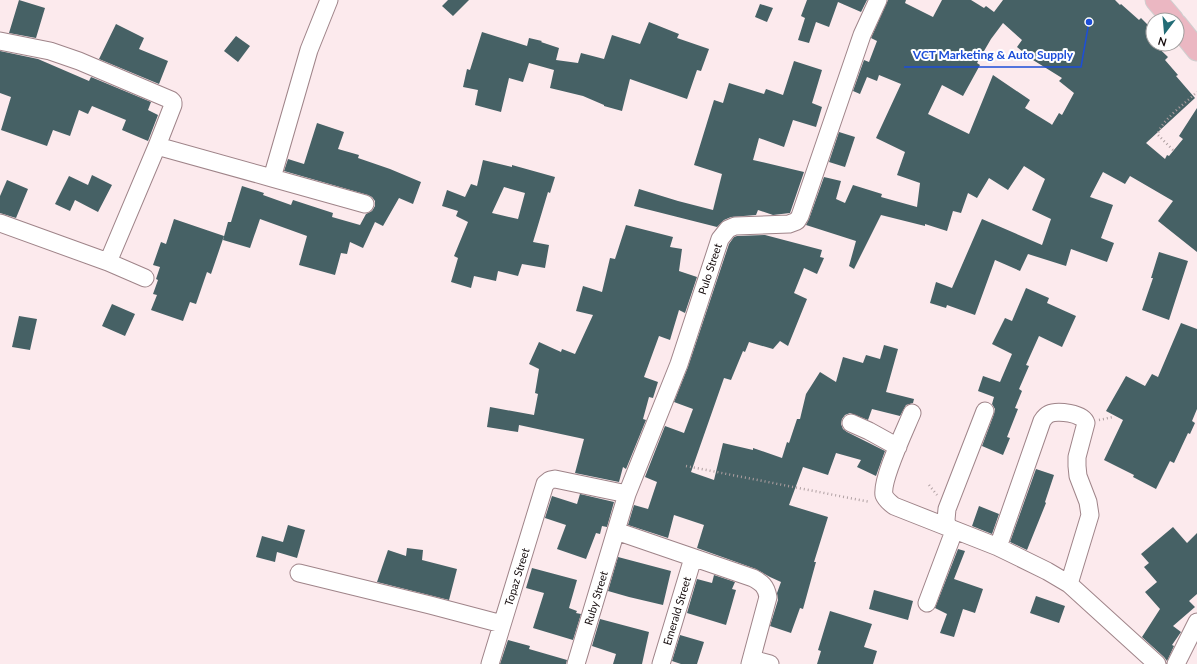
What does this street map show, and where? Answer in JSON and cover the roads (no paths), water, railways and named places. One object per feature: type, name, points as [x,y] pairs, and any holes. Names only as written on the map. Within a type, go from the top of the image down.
[{"type":"main road","points":[[1156,0],[1166,12]]},
{"type":"main road","points":[[1185,35],[1197,50]]},
{"type":"street","points":[[272,178],[309,50],[329,0]]},
{"type":"street","name":"Pulo Street","points":[[616,531],[627,494],[679,364],[720,239],[728,228],[735,226],[789,224],[797,220],[800,216],[862,35],[878,0]]},
{"type":"street","points":[[0,41],[50,51],[173,102],[158,146],[108,262]]},
{"type":"street","points":[[158,146],[365,204]]},
{"type":"street","points":[[0,223],[108,262],[145,278]]},
{"type":"street","points":[[927,603],[951,529],[946,520],[947,508],[985,411]]},
{"type":"street","points":[[912,413],[889,470],[894,481],[897,507],[998,547],[1069,584],[1157,664]]},
{"type":"street","points":[[998,547],[1042,421],[1050,414],[1056,413],[1073,414],[1082,417],[1085,419],[1086,423],[1077,466],[1078,476],[1088,502],[1090,515],[1069,584]]},
{"type":"street","points":[[851,423],[869,430],[898,447]]},
{"type":"street","name":"Topaz Street","points":[[490,664],[545,484],[550,480],[555,479],[627,494]]},
{"type":"street","points":[[616,531],[764,584],[767,589],[768,597],[751,661],[770,664]]},
{"type":"street","name":"Ruby Street","points":[[576,664],[616,531]]},
{"type":"street","name":"Emerald Street","points":[[661,664],[693,558]]},
{"type":"street","points":[[299,572],[430,604],[502,624]]},
{"type":"street","points":[[1176,664],[1197,623]]},
{"type":"place","name":"VCT Marketing & Auto Supply","points":[[1089,22]]}]
